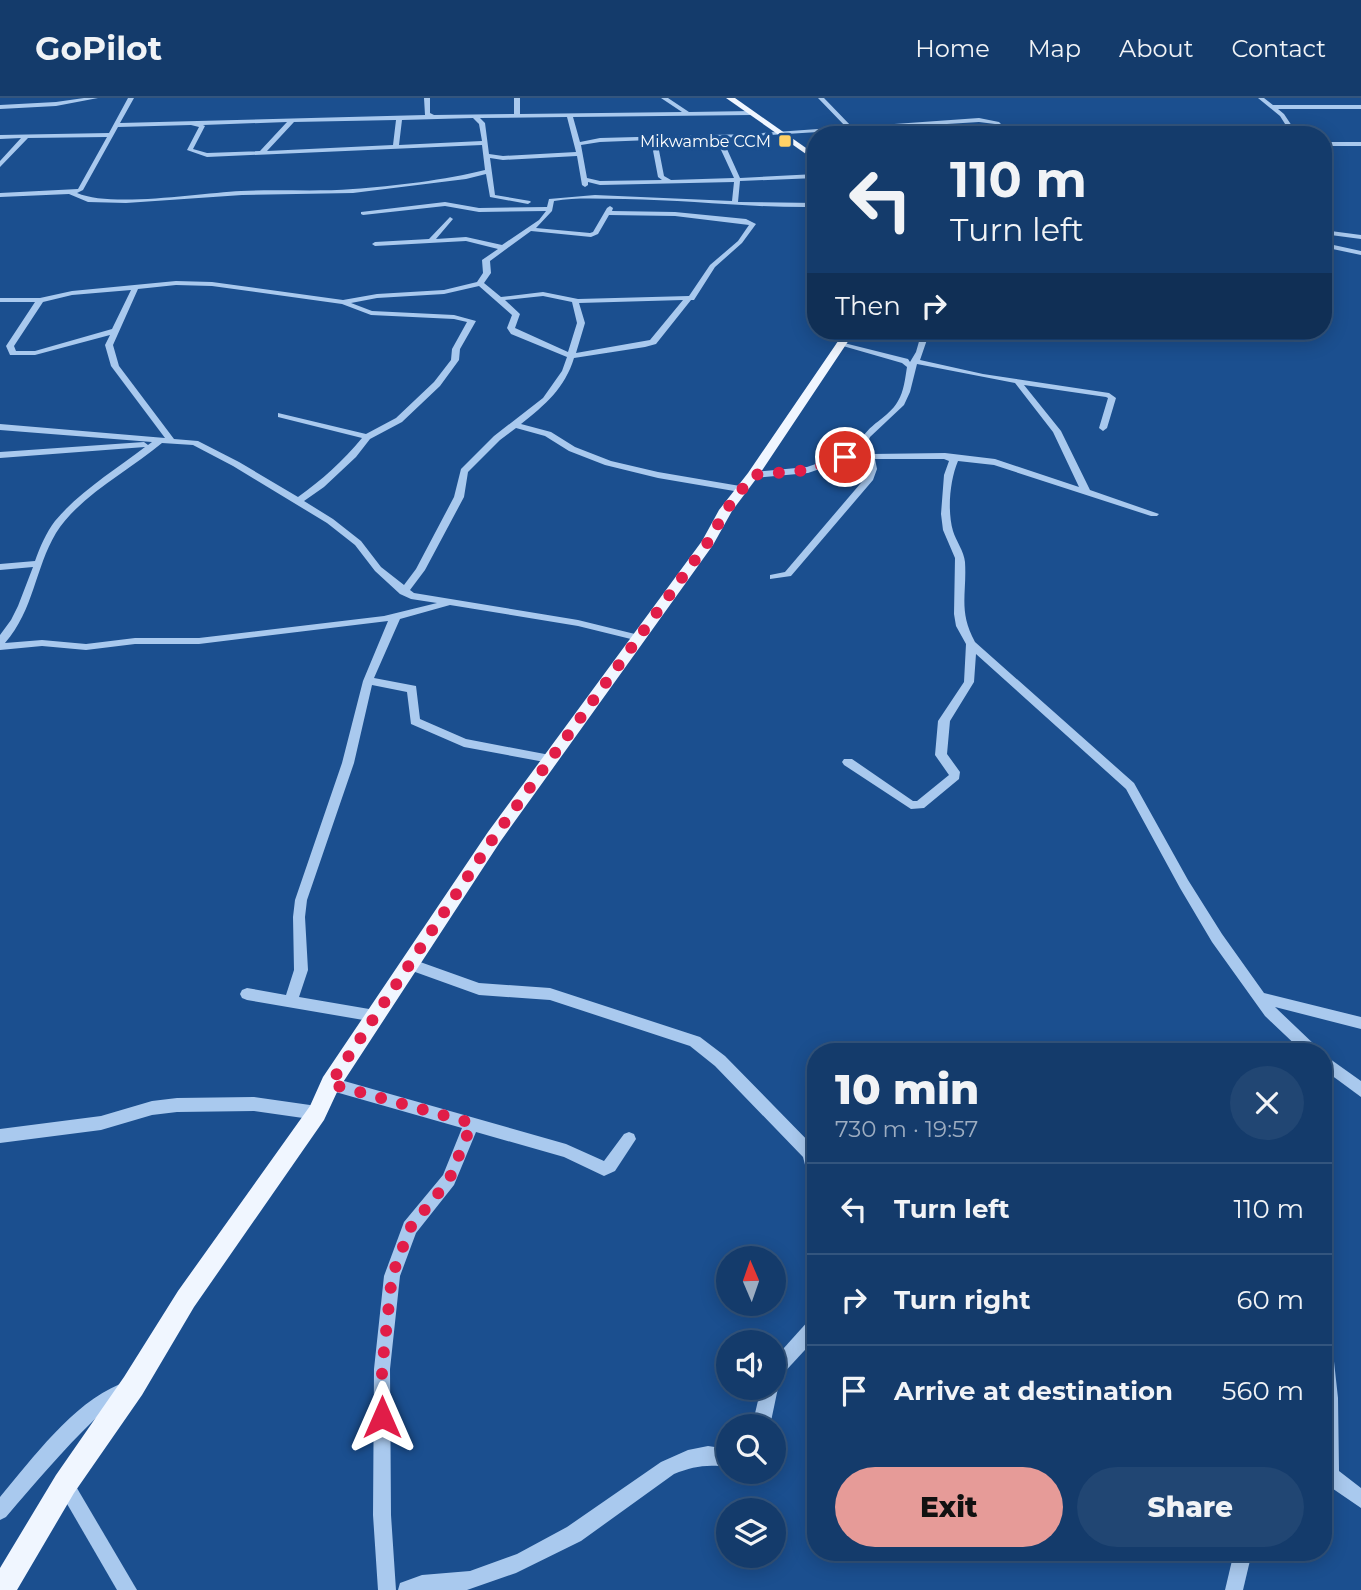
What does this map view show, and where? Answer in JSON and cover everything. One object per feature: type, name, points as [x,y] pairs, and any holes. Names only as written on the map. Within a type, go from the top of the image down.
[{"type":"main road","points":[[730,98],[807,153]]},
{"type":"main road","points":[[2,1590],[65,1483],[133,1386],[186,1299],[317,1113],[330,1084],[409,964],[550,758],[708,542],[843,340]]},
{"type":"street","points":[[0,107],[56,104],[95,98]]},
{"type":"street","points":[[0,195],[70,192],[82,188],[131,98]]},
{"type":"street","points":[[427,98],[427,114],[433,117]]},
{"type":"street","points":[[517,98],[517,117]]},
{"type":"street","points":[[664,98],[690,114]]},
{"type":"street","points":[[821,98],[848,126]]},
{"type":"street","points":[[1261,98],[1273,107],[1288,126]]},
{"type":"street","points":[[1273,107],[1361,107]]},
{"type":"street","points":[[116,125],[752,113]]},
{"type":"street","points":[[570,117],[579,144],[587,196]]},
{"type":"street","points":[[476,118],[482,123],[492,196],[516,202],[549,205]]},
{"type":"street","points":[[831,126],[841,118]]},
{"type":"street","points":[[396,148],[399,120]]},
{"type":"street","points":[[864,126],[988,120],[1000,126]]},
{"type":"street","points":[[260,154],[292,121]]},
{"type":"street","points":[[926,122],[929,126]]},
{"type":"street","points":[[191,123],[202,126],[189,148],[195,153],[260,154],[484,143]]},
{"type":"street","points":[[579,144],[600,140],[719,138],[807,130]]},
{"type":"street","points":[[0,137],[109,135]]},
{"type":"street","points":[[0,165],[26,137]]},
{"type":"street","points":[[719,138],[738,180],[739,190],[735,202]]},
{"type":"street","points":[[653,139],[661,177],[668,182]]},
{"type":"street","points":[[1332,144],[1361,144]]},
{"type":"street","points":[[70,192],[89,200],[126,201],[242,193],[354,191],[466,177],[499,158],[580,155]]},
{"type":"street","points":[[585,183],[807,176]]},
{"type":"street","points":[[363,213],[445,204],[479,210],[549,205],[587,196],[807,205]]},
{"type":"street","points":[[528,229],[591,235],[596,233],[614,197]]},
{"type":"street","points":[[480,284],[488,273],[486,260],[541,220],[549,205]]},
{"type":"street","points":[[499,299],[543,293],[575,300],[688,299],[694,297],[712,266],[740,242],[752,223],[668,214],[608,213]]},
{"type":"street","points":[[432,239],[450,219]]},
{"type":"street","points":[[1332,236],[1361,237]]},
{"type":"street","points":[[375,244],[466,239],[504,248]]},
{"type":"street","points":[[1332,248],[1361,253]]},
{"type":"street","points":[[0,300],[40,300],[136,286],[212,284],[343,302],[371,313],[454,317],[472,321],[456,349],[455,360],[437,384],[399,419],[367,437],[329,478],[300,500]]},
{"type":"street","points":[[343,302],[377,296],[444,292],[480,284],[491,289],[516,313],[511,328],[514,332],[572,356],[649,344],[688,299]]},
{"type":"street","points":[[136,286],[109,345],[115,366],[171,440]]},
{"type":"street","points":[[40,300],[10,346],[13,353],[36,353],[114,331]]},
{"type":"street","points":[[404,592],[420,570],[459,497],[463,473],[497,438],[546,400],[572,356],[581,324],[575,300]]},
{"type":"street","points":[[853,340],[913,364],[1109,396],[1112,398],[1103,428]]},
{"type":"street","points":[[773,576],[788,574],[870,478],[870,457],[863,444],[866,435],[900,405],[922,340]]},
{"type":"street","points":[[1017,381],[1057,431],[1086,491]]},
{"type":"street","points":[[281,415],[367,437]]},
{"type":"street","points":[[515,425],[548,434],[572,449],[608,463],[658,475],[747,482],[808,470],[845,457],[950,457],[995,462],[1154,514]]},
{"type":"street","points":[[0,427],[158,442]]},
{"type":"street","points":[[0,455],[128,448],[171,440],[195,443],[300,500],[358,542],[378,569],[404,592],[449,604],[578,623],[639,638]]},
{"type":"street","points":[[0,644],[56,526],[91,494],[158,442]]},
{"type":"street","points":[[950,457],[954,463],[948,475],[946,514],[948,530],[960,558],[961,626],[971,644],[1130,786],[1217,938],[1270,1012],[1301,1043]]},
{"type":"street","points":[[0,566],[40,563]]},
{"type":"street","points":[[0,644],[42,643],[81,647],[135,641],[199,641],[395,618],[449,604]]},
{"type":"street","points":[[290,1002],[302,966],[299,917],[301,900],[348,762],[368,681],[395,618]]},
{"type":"street","points":[[848,762],[911,805],[920,805],[954,776],[954,772],[941,755],[944,721],[969,682],[971,644]]},
{"type":"street","points":[[368,681],[412,689],[415,721],[464,743],[550,758]]},
{"type":"street","points":[[409,964],[479,989],[550,994],[695,1041],[720,1061],[807,1152]]},
{"type":"street","points":[[247,994],[375,1016]]},
{"type":"street","points":[[1261,998],[1361,1023]]},
{"type":"street","points":[[1332,1067],[1361,1090]]},
{"type":"street","points":[[330,1084],[566,1151],[604,1168],[610,1166],[629,1139]]},
{"type":"street","points":[[0,1136],[101,1123],[152,1108],[177,1105],[254,1104],[317,1113]]},
{"type":"street","points":[[387,1590],[382,1515],[382,1369],[392,1276],[410,1228],[449,1180],[472,1123]]},
{"type":"street","points":[[786,1358],[807,1335]]},
{"type":"street","points":[[0,1511],[46,1456],[92,1409],[133,1386]]},
{"type":"street","points":[[407,1590],[429,1583],[460,1582],[490,1573],[574,1534],[680,1462],[703,1455],[716,1457]]},
{"type":"street","points":[[1332,1478],[1361,1499]]},
{"type":"street","points":[[65,1483],[128,1590]]},
{"type":"street","points":[[1234,1590],[1241,1561]]},
{"type":"place","name":"Mikwambe CCM","points":[[785,141]]},
{"type":"route","points":[[382,1417],[385,1324],[392,1276],[410,1228],[449,1180],[472,1123],[330,1084],[494,837],[708,542],[740,489],[753,475],[808,470],[845,457]]}]
